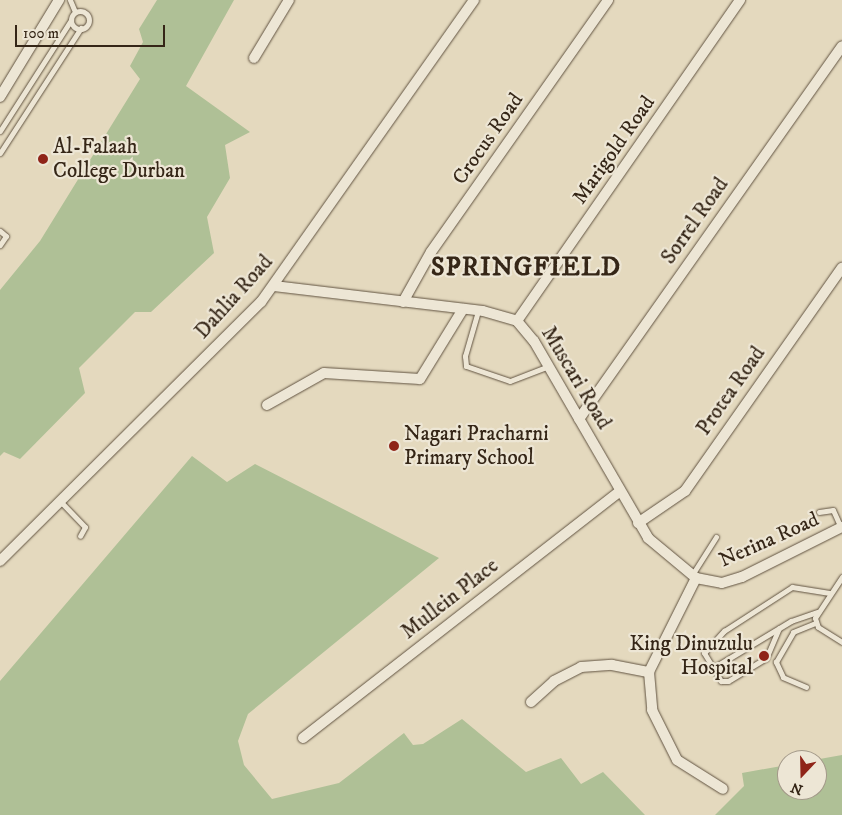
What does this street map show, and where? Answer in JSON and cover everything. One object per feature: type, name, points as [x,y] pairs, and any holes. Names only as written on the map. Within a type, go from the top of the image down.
[{"type":"street","points":[[0,96],[59,0]]},
{"type":"street","points":[[254,58],[288,0]]},
{"type":"street","name":"Dahlia Road","points":[[0,560],[274,286],[474,0]]},
{"type":"street","name":"Crocus Road","points":[[403,302],[427,258],[608,0]]},
{"type":"street","name":"Marigold Road","points":[[517,321],[740,0]]},
{"type":"street","name":"Sorrel Road","points":[[579,419],[842,46]]},
{"type":"street","name":"Protea Road","points":[[638,523],[685,491],[842,268]]},
{"type":"street","name":"Muscari Road","points":[[274,286],[478,310],[517,321],[549,366],[638,523],[657,550],[694,576]]},
{"type":"street","points":[[267,405],[324,373],[420,379],[463,309]]},
{"type":"street","name":"Mullein Place","points":[[303,738],[620,491]]},
{"type":"street","name":"Nerina Road","points":[[649,672],[694,576],[722,583],[742,577],[841,528]]},
{"type":"street","points":[[532,702],[554,681],[580,667],[612,665],[649,672],[652,710],[668,748],[692,771],[723,789]]},
{"type":"lane","points":[[70,0],[76,12]]},
{"type":"lane","points":[[0,130],[76,12],[82,11],[88,19],[0,153]]},
{"type":"lane","points":[[71,20],[81,28]]},
{"type":"lane","points":[[0,231],[6,236],[0,245]]},
{"type":"lane","points":[[478,310],[465,356],[466,366],[510,381],[549,366]]},
{"type":"lane","points":[[60,501],[85,527],[80,536]]},
{"type":"lane","points":[[819,512],[833,510],[841,528]]},
{"type":"lane","points":[[694,576],[716,537]]},
{"type":"lane","points":[[816,623],[817,612],[842,577]]},
{"type":"lane","points":[[779,628],[761,664],[725,682],[713,668],[704,651],[708,645],[774,598],[797,586],[830,593]]},
{"type":"lane","points":[[713,668],[779,628],[817,612]]},
{"type":"lane","points":[[816,623],[842,642]]},
{"type":"lane","points":[[806,687],[783,677],[776,662],[789,636],[816,623]]},
{"type":"green space","points":[[157,0],[234,0],[186,86],[250,132],[225,145],[230,178],[207,217],[214,253],[151,312],[135,312],[79,368],[85,393],[20,459],[4,452],[0,456],[0,290],[40,241],[140,79],[130,66],[143,42],[139,29]]},
{"type":"green space","points":[[192,456],[227,482],[255,464],[439,558],[248,714],[238,741],[244,765],[272,799],[339,783],[404,733],[413,745],[423,744],[462,719],[526,772],[561,758],[581,784],[603,772],[645,815],[0,815],[0,681]]},
{"type":"green space","points":[[842,755],[842,815],[715,815],[744,786],[742,773],[777,767],[777,800],[827,800],[827,758]]},
{"type":"place","name":"Al-Falaah College Durban","points":[[43,159]]},
{"type":"place","name":"Nagari Pracharni Primary School","points":[[394,446]]},
{"type":"place","name":"King Dinuzulu Hospital","points":[[764,656]]},
{"type":"district","name":"SPRINGFIELD","points":[[526,268]]}]
